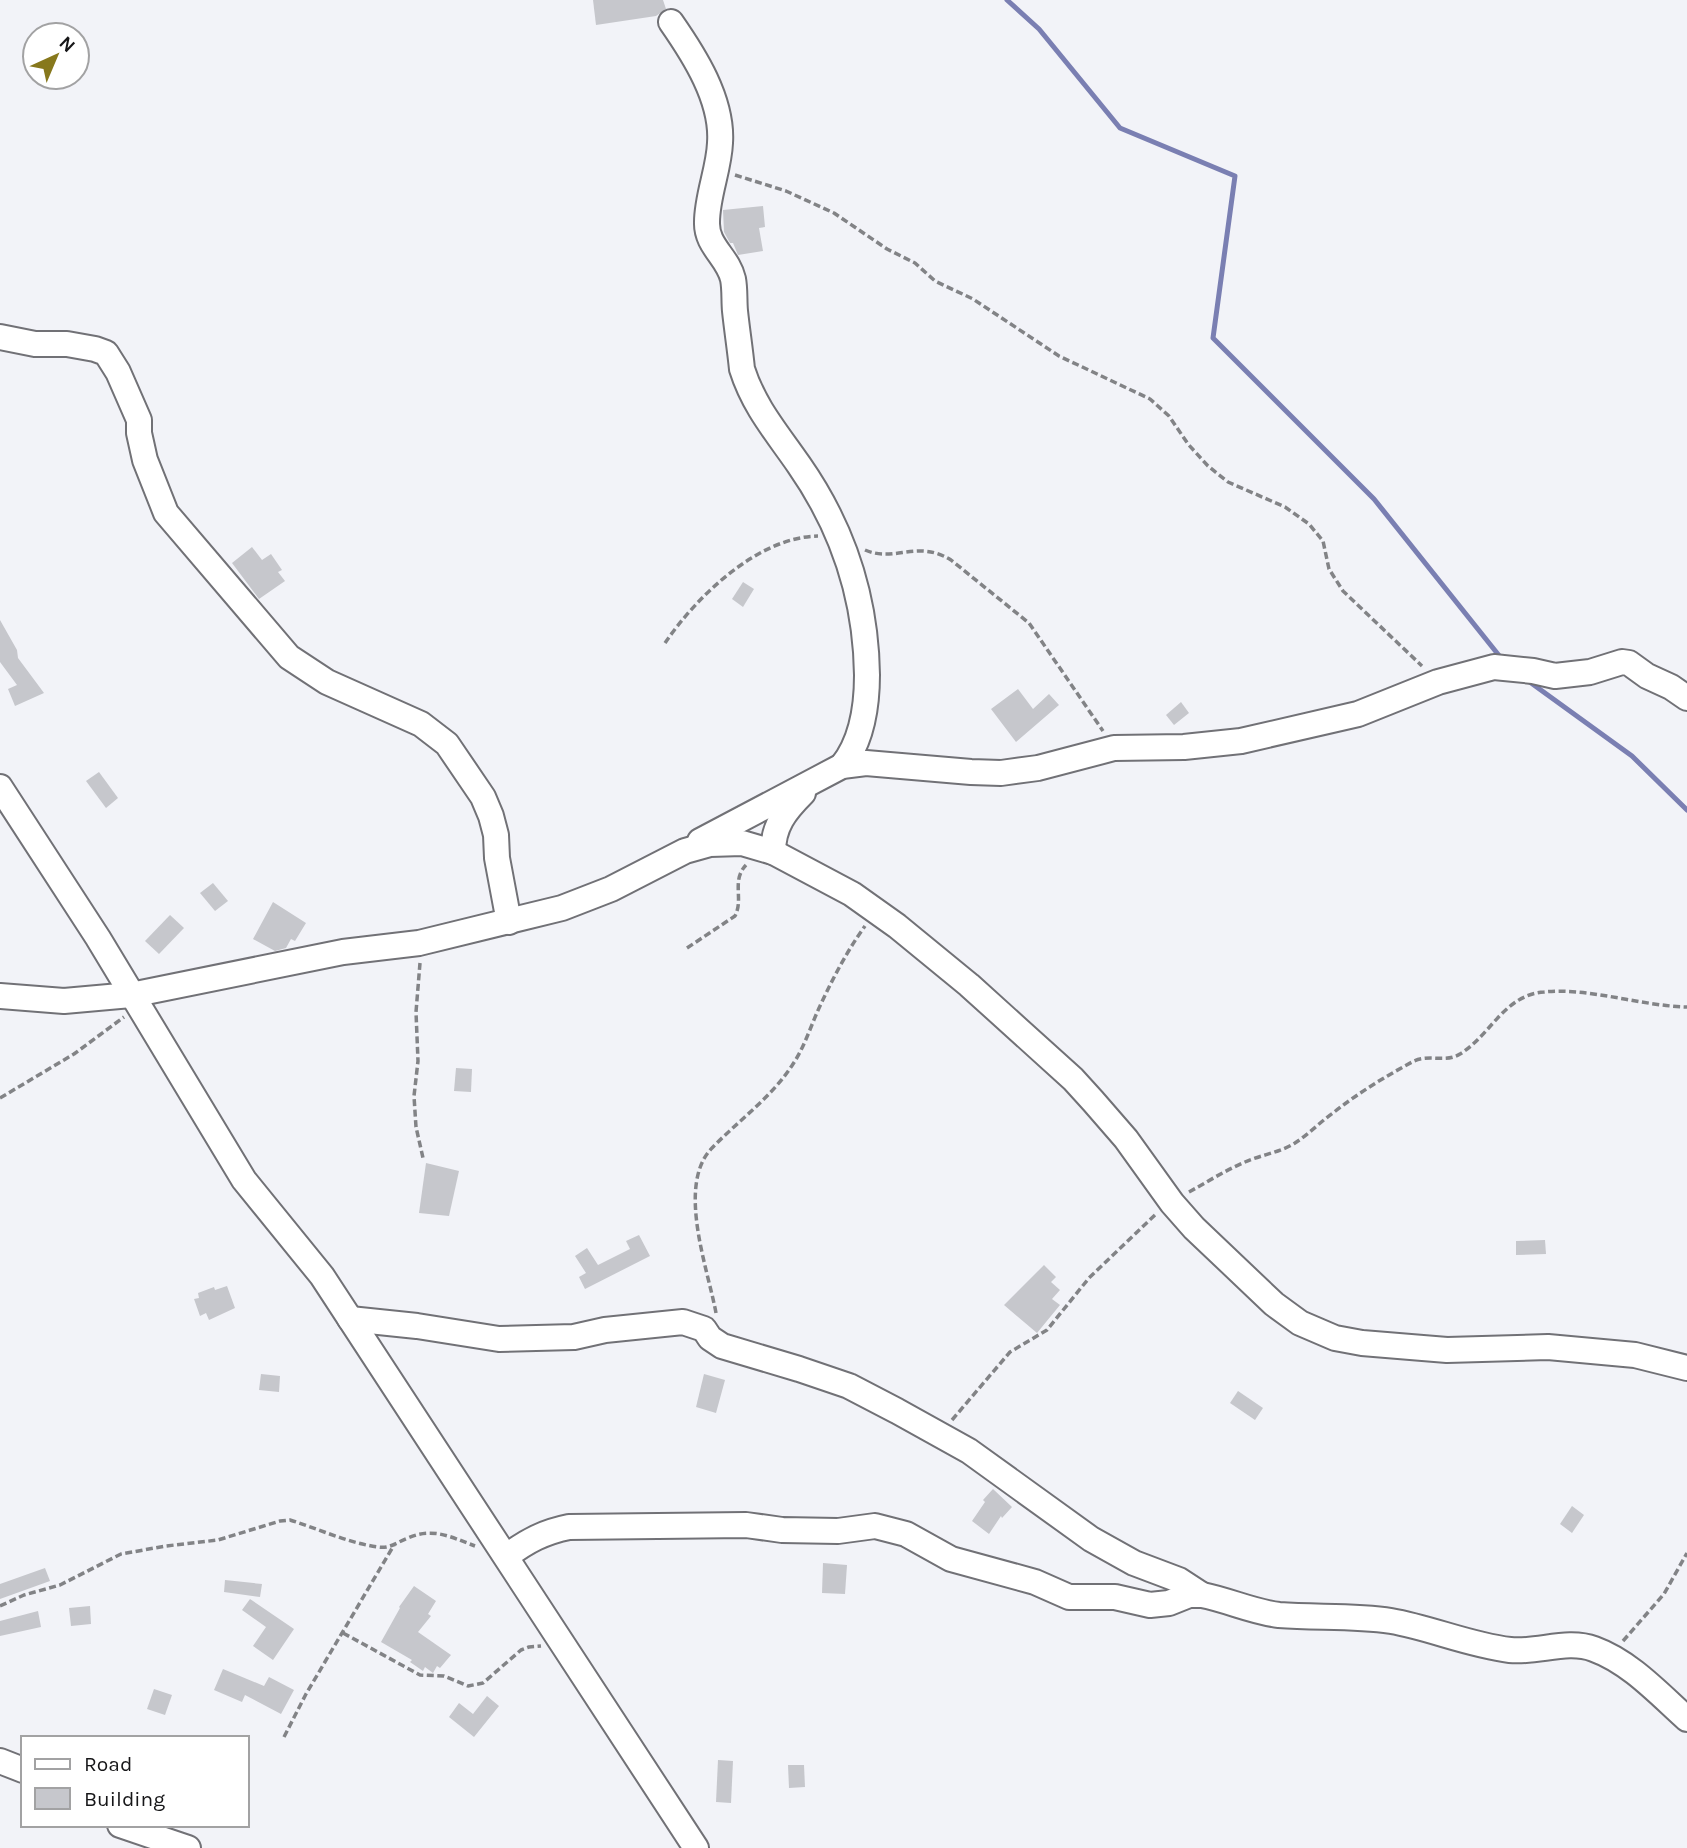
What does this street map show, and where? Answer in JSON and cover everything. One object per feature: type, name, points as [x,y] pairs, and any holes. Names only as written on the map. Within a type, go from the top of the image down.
[{"type":"street","points":[[0,996],[135,1001],[343,952],[419,943],[562,908],[611,889],[685,851],[842,766],[852,754],[865,712],[867,682],[860,599],[840,537],[799,465],[757,407],[745,379],[733,277],[711,242],[707,222],[721,141],[713,98],[688,47],[671,22]]},
{"type":"street","points":[[0,337],[35,344],[67,344],[106,353],[118,372],[139,419],[145,460],[166,513],[289,657],[327,682],[421,724],[447,744],[483,797],[491,816],[509,922]]},
{"type":"street","points":[[842,766],[866,763],[1000,773],[1038,768],[1114,748],[1184,747],[1268,736],[1358,714],[1438,682],[1494,667],[1555,676],[1590,672],[1622,662],[1634,666],[1687,698]]},
{"type":"street","points":[[773,852],[774,832],[781,818],[813,782]]},
{"type":"street","points":[[0,787],[97,938],[244,1180],[316,1269],[350,1319],[696,1848]]},
{"type":"street","points":[[685,851],[724,842],[742,843],[773,852],[841,888],[876,911],[969,985],[1073,1079],[1126,1139],[1172,1203],[1194,1228],[1274,1304],[1300,1323],[1335,1338],[1362,1343],[1447,1350],[1520,1346],[1592,1350],[1657,1359],[1687,1368]]},
{"type":"street","points":[[350,1319],[499,1339],[574,1337],[604,1330],[683,1322],[704,1329],[710,1338],[722,1346],[849,1386],[940,1434],[1008,1477],[1091,1539],[1134,1563],[1167,1574],[1202,1595]]},
{"type":"street","points":[[507,1556],[545,1532],[569,1527],[747,1525],[826,1531],[875,1526],[906,1534],[951,1559],[1035,1582],[1069,1597],[1115,1597],[1150,1605],[1169,1603],[1189,1595],[1202,1595],[1280,1615],[1302,1614],[1391,1621],[1485,1646],[1511,1650],[1532,1651],[1579,1645],[1608,1655],[1645,1681],[1687,1719]]},
{"type":"street","points":[[0,1761],[21,1769]]},
{"type":"street","points":[[126,1827],[188,1848]]},
{"type":"path","points":[[717,170],[786,191],[834,212],[887,249],[915,263],[935,281],[973,299],[1059,356],[1150,399],[1169,416],[1188,444],[1208,466],[1228,482],[1285,507],[1309,524],[1323,541],[1329,569],[1343,591],[1438,682]]},
{"type":"path","points":[[665,643],[693,606],[724,577],[786,542],[814,536],[840,537],[877,554],[921,550],[943,555],[1029,623],[1114,748]]},
{"type":"path","points":[[687,948],[735,916],[738,908],[738,875],[747,863],[773,852]]},
{"type":"path","points":[[722,1346],[696,1216],[696,1188],[700,1168],[712,1148],[768,1095],[794,1063],[831,984],[859,934],[876,911]]},
{"type":"path","points":[[419,943],[421,970],[416,1012],[418,1051],[414,1104],[423,1158]]},
{"type":"path","points":[[940,1434],[1010,1352],[1047,1330],[1089,1278],[1143,1224],[1172,1203],[1242,1163],[1295,1143],[1356,1096],[1418,1059],[1453,1058],[1460,1054],[1477,1040],[1507,1006],[1521,998],[1542,992],[1578,993],[1623,1001],[1687,1007]]},
{"type":"path","points":[[0,1098],[74,1054],[135,1001]]},
{"type":"path","points":[[0,1606],[24,1595],[61,1585],[121,1554],[218,1540],[290,1520],[378,1547],[394,1545],[412,1536],[430,1532],[444,1533],[507,1556]]},
{"type":"path","points":[[284,1737],[394,1545]]},
{"type":"path","points":[[1608,1655],[1627,1639],[1651,1611],[1687,1553]]},
{"type":"path","points":[[343,1633],[420,1675],[444,1676],[468,1686],[482,1683],[514,1655],[528,1647],[538,1646],[574,1659]]},
{"type":"building","points":[[593,0],[663,0],[666,9],[656,16],[596,25]]},
{"type":"building","points":[[763,206],[765,227],[759,228],[763,251],[738,255],[724,232],[723,210]]},
{"type":"building","points":[[252,547],[262,560],[271,554],[282,570],[278,572],[285,581],[259,599],[232,563]]},
{"type":"building","points":[[743,582],[754,589],[743,607],[732,599]]},
{"type":"building","points":[[0,620],[17,650],[18,658],[44,693],[15,706],[8,689],[17,685],[0,662]]},
{"type":"building","points":[[1018,689],[1033,709],[1049,694],[1059,705],[1016,742],[991,709]]},
{"type":"building","points":[[1181,702],[1189,713],[1174,725],[1166,715]]},
{"type":"building","points":[[99,772],[118,798],[106,808],[86,781]]},
{"type":"building","points":[[213,883],[228,901],[215,911],[200,893]]},
{"type":"building","points":[[273,902],[306,923],[295,941],[291,939],[286,948],[275,951],[253,939]]},
{"type":"building","points":[[170,915],[184,928],[159,954],[145,941]]},
{"type":"building","points":[[456,1068],[472,1069],[471,1092],[454,1091]]},
{"type":"building","points":[[426,1163],[459,1171],[449,1216],[419,1213]]},
{"type":"building","points":[[639,1235],[650,1256],[585,1289],[579,1277],[586,1273],[575,1256],[587,1248],[598,1265],[630,1249],[626,1241]]},
{"type":"building","points":[[1545,1240],[1546,1254],[1516,1255],[1516,1241]]},
{"type":"building","points":[[1044,1265],[1056,1277],[1051,1282],[1060,1290],[1052,1299],[1060,1305],[1037,1333],[1004,1305]]},
{"type":"building","points":[[227,1286],[235,1308],[209,1320],[206,1313],[200,1316],[194,1299],[199,1298],[198,1293]]},
{"type":"building","points":[[261,1374],[280,1376],[279,1392],[259,1390]]},
{"type":"building","points":[[704,1374],[725,1380],[716,1413],[696,1407]]},
{"type":"building","points":[[1238,1391],[1263,1408],[1255,1420],[1230,1403]]},
{"type":"building","points":[[993,1489],[1012,1507],[1002,1518],[1001,1516],[989,1534],[972,1521],[985,1502],[983,1500]]},
{"type":"building","points":[[1572,1506],[1584,1515],[1572,1533],[1560,1524]]},
{"type":"building","points":[[823,1563],[847,1565],[845,1594],[822,1593]]},
{"type":"building","points":[[45,1568],[50,1581],[0,1599],[0,1584]]},
{"type":"building","points":[[225,1580],[262,1584],[260,1597],[224,1592]]},
{"type":"building","points":[[414,1586],[436,1601],[428,1614],[431,1616],[418,1632],[451,1655],[440,1668],[437,1666],[433,1673],[425,1667],[423,1671],[410,1662],[412,1660],[381,1642],[399,1607]]},
{"type":"building","points":[[250,1599],[294,1629],[273,1660],[253,1646],[266,1627],[242,1610]]},
{"type":"building","points":[[90,1606],[91,1624],[71,1626],[69,1608]]},
{"type":"building","points":[[38,1611],[41,1627],[0,1636],[0,1621]]},
{"type":"building","points":[[223,1669],[264,1686],[269,1677],[294,1690],[281,1714],[245,1695],[242,1702],[214,1690]]},
{"type":"building","points":[[154,1689],[172,1695],[165,1715],[147,1709]]},
{"type":"building","points":[[487,1696],[499,1706],[474,1737],[449,1717],[459,1703],[473,1714]]},
{"type":"building","points":[[718,1760],[733,1761],[731,1803],[716,1802]]},
{"type":"building","points":[[788,1765],[804,1765],[805,1787],[789,1788]]},
{"type":"waterway","points":[[1007,0],[1039,29],[1120,128],[1235,176],[1213,338],[1374,499],[1501,658]]},
{"type":"waterway","points":[[1527,680],[1632,756],[1687,810]]}]
